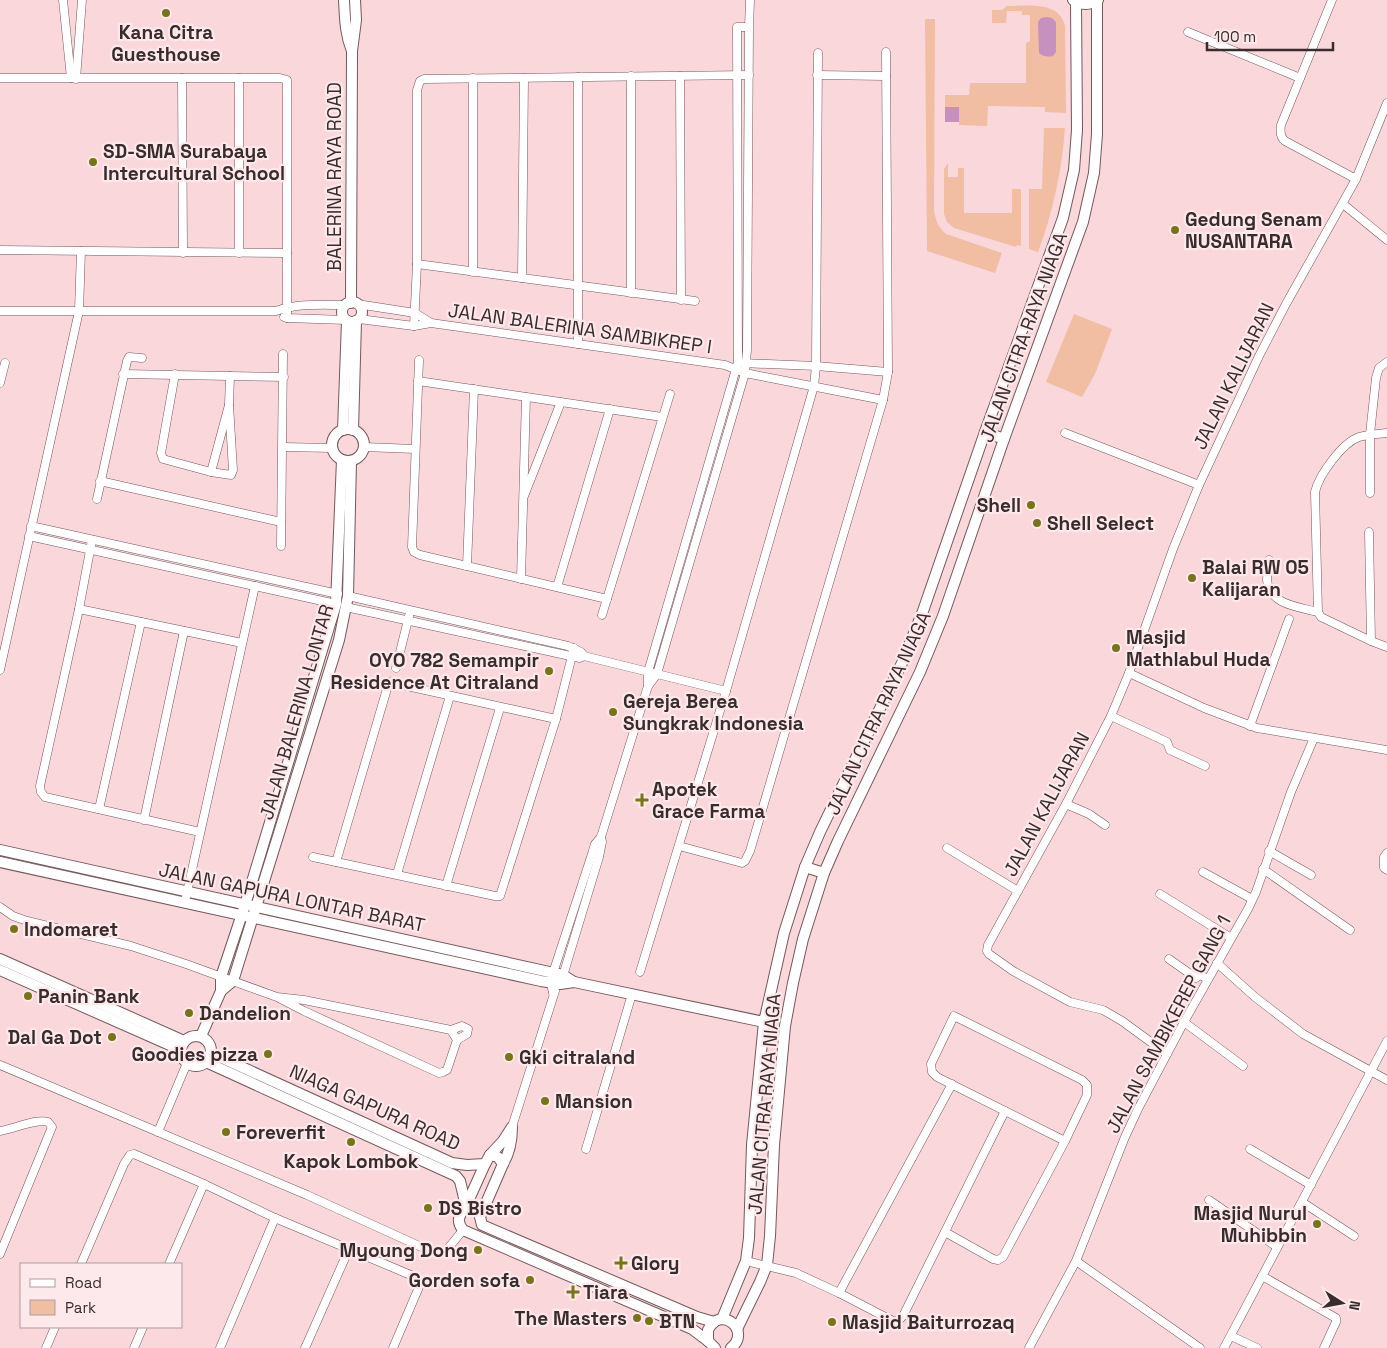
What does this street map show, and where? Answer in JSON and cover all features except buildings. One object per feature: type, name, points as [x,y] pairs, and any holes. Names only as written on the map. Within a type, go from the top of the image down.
[{"type":"street","points":[[63,0],[73,78]]},
{"type":"street","points":[[73,78],[82,0]]},
{"type":"street","name":"BALERINA RAYA ROAD","points":[[344,0],[345,29],[352,51]]},
{"type":"street","name":"BALERINA RAYA ROAD","points":[[351,304],[352,51],[356,20],[355,0]]},
{"type":"street","points":[[648,686],[657,674],[747,363],[750,0]]},
{"type":"street","points":[[1332,0],[1281,125],[1280,132],[1282,139],[1356,179]]},
{"type":"street","points":[[1074,1],[1083,4],[1097,1]]},
{"type":"street","name":"JALAN CITRA RAYA NIAGA","points":[[712,1345],[708,1330],[718,1320],[746,1261],[749,1238],[752,1144],[764,1022],[784,933],[805,867],[820,832],[902,663],[924,611],[985,432],[1063,218],[1074,170],[1077,130],[1074,1]]},
{"type":"street","name":"JALAN CITRA RAYA NIAGA","points":[[734,1347],[738,1337],[737,1329],[767,1265],[774,1145],[785,1026],[803,939],[824,873],[920,672],[943,616],[1004,439],[1083,222],[1094,173],[1097,134],[1097,1]]},
{"type":"street","points":[[466,1206],[490,1155],[503,1141],[512,1127],[594,849],[601,837],[648,686],[648,672],[737,366],[737,27],[750,27]]},
{"type":"street","points":[[1188,32],[1300,78]]},
{"type":"street","points":[[679,846],[737,863],[746,861],[883,400],[888,372],[886,52]]},
{"type":"street","points":[[640,972],[726,691],[814,386],[816,366],[818,53]]},
{"type":"street","points":[[414,326],[417,264],[418,85],[424,79],[749,75]]},
{"type":"street","points":[[817,75],[886,76]]},
{"type":"street","points":[[631,76],[631,293]]},
{"type":"street","points":[[680,76],[681,300]]},
{"type":"street","points":[[578,77],[578,344]]},
{"type":"street","points":[[0,78],[280,78],[287,80],[287,318]]},
{"type":"street","points":[[182,78],[183,253]]},
{"type":"street","points":[[238,78],[239,253]]},
{"type":"street","points":[[472,78],[473,272]]},
{"type":"street","points":[[522,278],[524,78]]},
{"type":"street","name":"JALAN KALIJARAN","points":[[1167,1054],[1122,1021],[1103,1010],[1070,1002],[1012,971],[989,954],[987,949],[1066,804],[1111,716],[1129,673],[1160,581],[1200,485],[1277,321],[1356,179],[1387,103]]},
{"type":"street","points":[[1343,204],[1387,240]]},
{"type":"street","points":[[737,208],[748,207]]},
{"type":"street","points":[[0,250],[287,253]]},
{"type":"street","points":[[0,670],[79,311],[81,251]]},
{"type":"street","points":[[417,264],[695,301]]},
{"type":"street","points":[[351,304],[362,313],[352,320],[342,314],[351,304]]},
{"type":"street","name":"JALAN BALERINA SAMBIKREP I","points":[[0,311],[276,312],[304,305],[351,304],[415,314],[431,323]]},
{"type":"street","name":"JALAN BALERINA SAMBIKREP I","points":[[276,312],[287,318],[352,320],[414,326],[431,323],[725,365],[737,366],[747,363],[888,372]]},
{"type":"street","points":[[348,430],[352,320]]},
{"type":"street","points":[[281,546],[283,354]]},
{"type":"street","points":[[97,499],[128,358],[142,358]]},
{"type":"street","points":[[419,360],[413,549],[420,555],[607,598]]},
{"type":"street","points":[[1370,492],[1370,434],[1376,375],[1386,362]]},
{"type":"street","points":[[1,379],[5,363]]},
{"type":"street","name":"JALAN BALERINA SAMBIKREP I","points":[[737,366],[745,373],[883,400]]},
{"type":"street","points":[[123,374],[284,377]]},
{"type":"street","points":[[175,374],[161,457],[166,461],[228,476],[231,475],[233,470],[229,405],[230,376]]},
{"type":"street","points":[[418,381],[662,417]]},
{"type":"street","points":[[467,566],[474,389]]},
{"type":"street","points":[[602,614],[670,394]]},
{"type":"street","points":[[521,578],[526,397]]},
{"type":"street","points":[[522,501],[561,402]]},
{"type":"street","points":[[211,472],[229,405]]},
{"type":"street","points":[[557,587],[610,409]]},
{"type":"street","points":[[348,430],[361,437],[364,447],[362,453],[357,458],[346,461],[336,455],[332,448],[334,437],[348,430]]},
{"type":"street","points":[[985,432],[1004,439]]},
{"type":"street","points":[[1065,433],[1200,485]]},
{"type":"street","points":[[1387,433],[1370,434],[1353,440],[1335,458],[1318,482],[1315,492],[1318,612],[1321,617],[1387,648]]},
{"type":"street","points":[[283,447],[332,448]]},
{"type":"street","points":[[364,447],[415,449]]},
{"type":"street","name":"JALAN BALERINA LONTAR","points":[[233,981],[334,659],[342,600],[346,461]]},
{"type":"street","points":[[100,482],[282,522]]},
{"type":"street","points":[[31,526],[214,567],[342,600],[408,620],[572,657],[580,658],[584,656],[726,691]]},
{"type":"street","points":[[1370,532],[1370,641]]},
{"type":"street","points":[[29,536],[255,586],[411,610],[574,648],[584,656]]},
{"type":"street","points":[[92,540],[40,790],[45,797],[200,832]]},
{"type":"street","points":[[1270,560],[1267,580],[1273,595],[1280,601],[1318,612]]},
{"type":"street","points":[[212,577],[214,567]]},
{"type":"street","points":[[186,897],[255,586]]},
{"type":"street","name":"JALAN BALERINA LONTAR","points":[[222,991],[221,977],[321,655],[342,600]]},
{"type":"street","points":[[79,609],[242,642]]},
{"type":"street","points":[[396,668],[411,610]]},
{"type":"street","points":[[1250,726],[1289,618]]},
{"type":"street","points":[[99,809],[141,622]]},
{"type":"street","points":[[144,820],[184,630]]},
{"type":"street","points":[[528,647],[529,638]]},
{"type":"street","points":[[313,857],[495,896],[501,894],[556,720],[574,648]]},
{"type":"street","points":[[321,655],[334,659]]},
{"type":"street","points":[[1129,673],[1204,708],[1250,726],[1387,750]]},
{"type":"street","points":[[336,862],[389,682],[556,720]]},
{"type":"street","points":[[397,874],[450,696]]},
{"type":"street","points":[[446,886],[500,708]]},
{"type":"street","points":[[1111,716],[1167,742],[1170,750],[1205,766]]},
{"type":"street","name":"JALAN SAMBIKEREP GANG 1","points":[[1029,1348],[1076,1261],[1125,1137],[1184,1022],[1252,899],[1291,792],[1314,738]]},
{"type":"street","points":[[1066,804],[1089,814],[1105,825]]},
{"type":"street","points":[[947,848],[1018,892]]},
{"type":"street","name":"JALAN GAPURA LONTAR BARAT","points":[[0,850],[186,897],[556,981],[574,982],[764,1022]]},
{"type":"street","points":[[1269,851],[1311,875]]},
{"type":"street","points":[[1387,853],[1383,862],[1384,868],[1387,870]]},
{"type":"street","name":"JALAN GAPURA LONTAR BARAT","points":[[0,862],[186,897]]},
{"type":"street","points":[[805,867],[824,873]]},
{"type":"street","points":[[1263,869],[1350,930]]},
{"type":"street","points":[[1203,872],[1252,899]]},
{"type":"street","points":[[1160,894],[1231,938]]},
{"type":"street","points":[[0,907],[13,916],[27,921],[131,946],[277,997],[438,1073],[447,1070],[457,1040],[466,1034],[468,1029],[462,1026],[451,1030],[304,1000],[277,997]]},
{"type":"street","points":[[1169,959],[1196,978],[1200,975],[1208,979]]},
{"type":"street","points":[[0,960],[182,1046]]},
{"type":"street","points":[[1218,963],[1290,1025],[1321,1045],[1387,1080]]},
{"type":"street","points":[[0,970],[182,1046]]},
{"type":"street","points":[[200,1036],[222,991],[233,981]]},
{"type":"street","points":[[586,1148],[632,994]]},
{"type":"street","points":[[945,1232],[993,1259],[998,1260],[1003,1257],[1065,1141],[1086,1096],[1087,1085],[1082,1080],[954,1016],[931,1064],[932,1072],[1065,1141]]},
{"type":"street","points":[[1184,1022],[1243,1066]]},
{"type":"street","points":[[451,1030],[457,1040]]},
{"type":"street","points":[[192,1036],[200,1036],[209,1043],[208,1058],[197,1066],[187,1063],[184,1060],[182,1046],[192,1036]]},
{"type":"street","points":[[1224,1348],[1387,1041]]},
{"type":"street","name":"NIAGA GAPURA ROAD","points":[[208,1058],[452,1163],[467,1165],[485,1164]]},
{"type":"street","name":"NIAGA GAPURA ROAD","points":[[208,1058],[456,1176],[460,1180],[466,1206],[458,1219],[458,1224],[463,1230]]},
{"type":"street","points":[[158,1132],[187,1063]]},
{"type":"street","points":[[0,1065],[307,1195],[428,1250],[446,1251],[463,1230],[692,1329],[712,1345]]},
{"type":"street","points":[[839,1293],[952,1084]]},
{"type":"street","points":[[746,1261],[796,1274],[839,1293],[893,1321],[898,1321],[903,1316],[1005,1110]]},
{"type":"street","points":[[0,1131],[41,1120],[48,1122],[52,1127],[0,1254]]},
{"type":"street","points":[[512,1127],[509,1153],[480,1218],[482,1225],[689,1314],[731,1321],[737,1329]]},
{"type":"street","points":[[752,1144],[774,1145]]},
{"type":"street","points":[[1250,1149],[1311,1185]]},
{"type":"street","points":[[81,1263],[124,1164],[132,1154],[204,1184],[349,1250],[413,1276],[417,1280],[419,1287],[393,1348]]},
{"type":"street","points":[[490,1155],[498,1157],[503,1164]]},
{"type":"street","points":[[170,1263],[204,1184]]},
{"type":"street","points":[[1209,1200],[1277,1247]]},
{"type":"street","points":[[1302,1202],[1354,1236]]},
{"type":"street","points":[[220,1348],[276,1218]]},
{"type":"street","points":[[306,1348],[349,1250]]},
{"type":"street","points":[[1076,1261],[1200,1348]]},
{"type":"street","points":[[1262,1276],[1336,1318],[1324,1348]]},
{"type":"street","points":[[46,1348],[55,1328]]},
{"type":"street","points":[[134,1348],[143,1328]]},
{"type":"street","points":[[1231,1336],[1257,1348]]},
{"type":"green space","points":[[1007,6],[1042,6],[1050,8],[1062,18],[1065,26],[1066,113],[1045,112],[1045,107],[988,106],[987,126],[959,125],[959,108],[945,107],[945,95],[969,95],[970,83],[1026,83],[1026,43],[1030,41],[1030,15],[1022,15],[1022,11],[1007,11],[1006,23],[992,23],[992,10],[1002,10]]},
{"type":"green space","points":[[925,19],[935,19],[934,211],[939,226],[946,234],[1002,253],[995,273],[927,251]]},
{"type":"green space","points":[[1044,128],[1065,128],[1056,191],[1038,252],[1029,249],[1029,189],[1042,189]]},
{"type":"green space","points":[[948,163],[948,177],[958,177],[958,168],[964,168],[964,213],[1012,213],[1012,189],[1021,189],[1021,246],[1017,245],[1016,247],[954,228],[947,222],[944,214],[944,169]]},
{"type":"green space","points":[[1074,314],[1112,329],[1095,374],[1082,397],[1046,382]]},
{"type":"shaded area","points":[[1041,18],[1052,18],[1056,22],[1056,52],[1053,56],[1049,57],[1039,53],[1038,22]]},
{"type":"shaded area","points":[[945,107],[959,107],[959,122],[945,122]]},
{"type":"place","name":"Kana Citra Guesthouse","points":[[166,13]]},
{"type":"place","name":"SD-SMA Surabaya Intercultural School","points":[[93,162]]},
{"type":"place","name":"Gedung Senam NUSANTARA","points":[[1175,230]]},
{"type":"place","name":"Shell","points":[[1031,505]]},
{"type":"place","name":"Shell Select","points":[[1037,523]]},
{"type":"place","name":"Balai RW 05 Kalijaran","points":[[1192,578]]},
{"type":"place","name":"Masjid Mathlabul Huda","points":[[1116,648]]},
{"type":"place","name":"OYO 782 Semampir Residence At Citraland","points":[[549,671]]},
{"type":"place","name":"Gereja Berea Sungkrak Indonesia","points":[[613,712]]},
{"type":"place","name":"Apotek Grace Farma","points":[[642,800]]},
{"type":"place","name":"Indomaret","points":[[14,929]]},
{"type":"place","name":"Panin Bank","points":[[28,996]]},
{"type":"place","name":"Dandelion","points":[[189,1013]]},
{"type":"place","name":"Dal Ga Dot","points":[[112,1037]]},
{"type":"place","name":"Goodies pizza","points":[[268,1054]]},
{"type":"place","name":"Gki citraland","points":[[509,1057]]},
{"type":"place","name":"Mansion","points":[[545,1101]]},
{"type":"place","name":"Foreverfit","points":[[226,1132]]},
{"type":"place","name":"Kapok Lombok","points":[[351,1142]]},
{"type":"place","name":"DS Bistro","points":[[428,1208]]},
{"type":"place","name":"Masjid Nurul Muhibbin","points":[[1317,1224]]},
{"type":"place","name":"Myoung Dong","points":[[478,1250]]},
{"type":"place","name":"Glory","points":[[621,1263]]},
{"type":"place","name":"Gorden sofa","points":[[530,1280]]},
{"type":"place","name":"Tiara","points":[[573,1292]]},
{"type":"place","name":"The Masters","points":[[637,1318]]},
{"type":"place","name":"BTN","points":[[649,1321]]},
{"type":"place","name":"Masjid Baiturrozaq","points":[[832,1322]]}]
